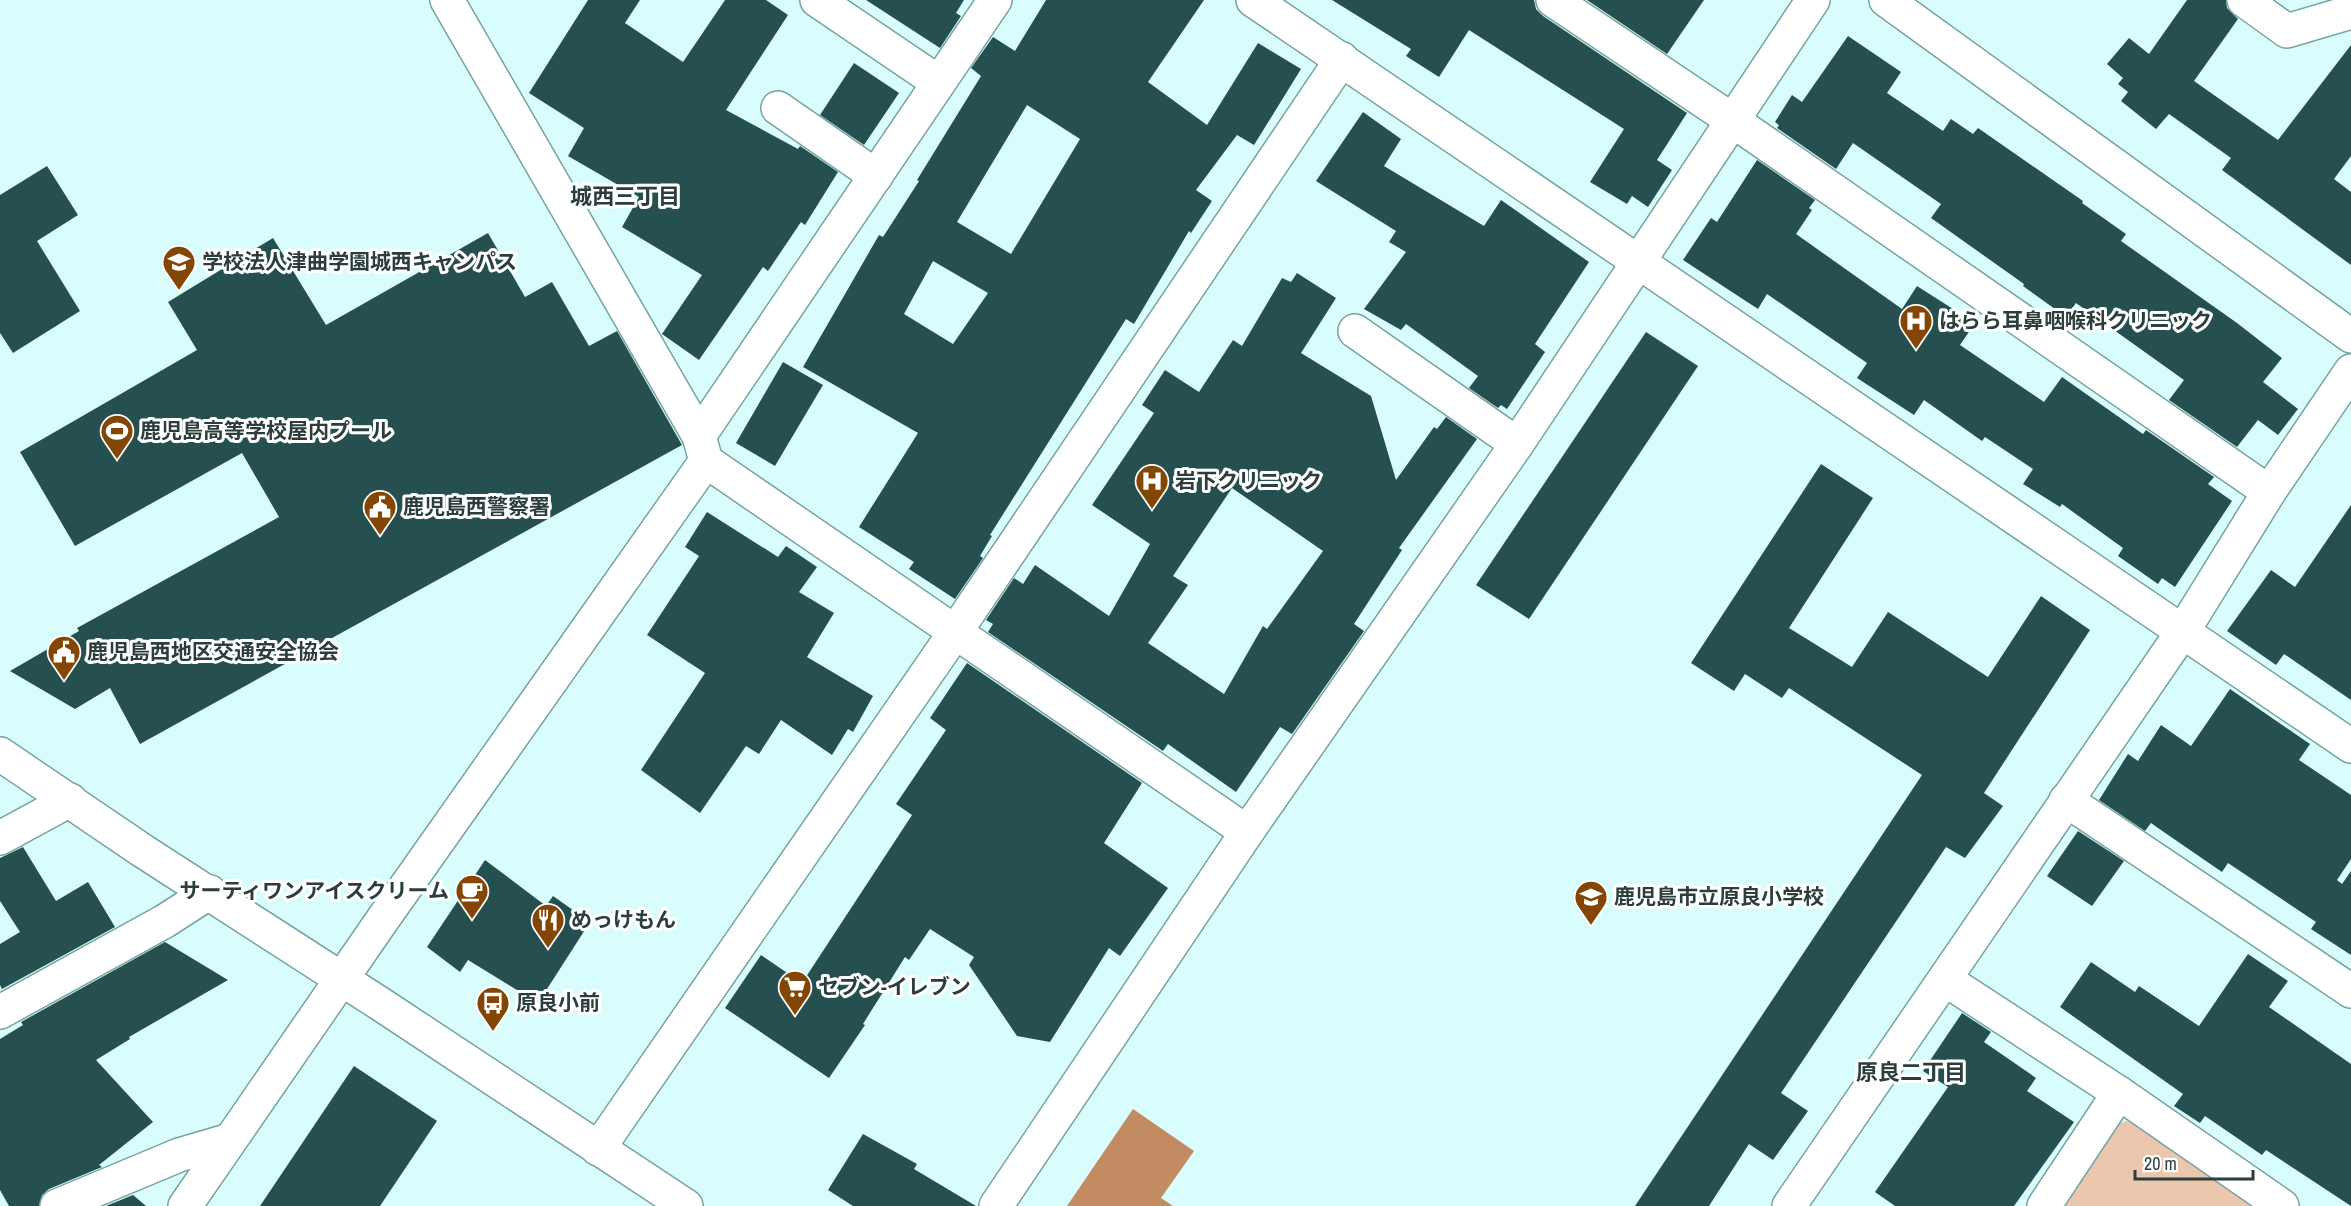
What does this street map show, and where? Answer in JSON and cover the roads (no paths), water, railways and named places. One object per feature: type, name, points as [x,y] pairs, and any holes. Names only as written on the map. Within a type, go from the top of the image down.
[{"type":"street","points":[[447,0],[702,449],[956,632],[1247,832]]},
{"type":"street","points":[[817,0],[938,82]]},
{"type":"street","points":[[185,1206],[702,449],[876,176],[995,0]]},
{"type":"street","points":[[1253,0],[2351,746]]},
{"type":"street","points":[[1553,0],[1732,120],[2269,492]]},
{"type":"street","points":[[996,1206],[1247,832],[1517,444],[1813,0]]},
{"type":"street","points":[[1886,0],[2351,336]]},
{"type":"street","points":[[2244,0],[2287,31],[2351,12]]},
{"type":"street","points":[[598,1149],[956,632],[1342,59]]},
{"type":"street","points":[[778,108],[876,176]]},
{"type":"street","points":[[1355,331],[1517,444]]},
{"type":"street","points":[[1790,1206],[2183,631],[2269,492],[2351,371]]},
{"type":"street","points":[[0,754],[143,851],[210,892],[686,1206]]},
{"type":"street","points":[[0,838],[70,800]]},
{"type":"street","points":[[2066,800],[2351,991]]},
{"type":"street","points":[[0,1012],[165,921],[210,892]]},
{"type":"street","points":[[1946,980],[2119,1093],[2282,1206]]},
{"type":"street","points":[[2044,1206],[2119,1093]]},
{"type":"street","points":[[57,1206],[179,1155],[231,1140]]},
{"type":"place","name":"学校法人津曲学園城西キャンパス","points":[[179,291]]},
{"type":"place","name":"はらら耳鼻咽喉科クリニック","points":[[1916,350]]},
{"type":"place","name":"鹿児島高等学校屋内プール","points":[[117,460]]},
{"type":"place","name":"岩下クリニック","points":[[1152,510]]},
{"type":"place","name":"鹿児島西警察署","points":[[380,536]]},
{"type":"place","name":"鹿児島西地区交通安全協会","points":[[64,681]]},
{"type":"place","name":"サーティワンアイスクリーム","points":[[472,920]]},
{"type":"place","name":"鹿児島市立原良小学校","points":[[1591,926]]},
{"type":"place","name":"めっけもん","points":[[548,949]]},
{"type":"place","name":"セブン-イレブン","points":[[795,1016]]},
{"type":"place","name":"原良小前","points":[[493,1032]]},
{"type":"district","name":"城西三丁目","points":[[625,196]]},
{"type":"district","name":"原良二丁目","points":[[1911,1072]]}]
